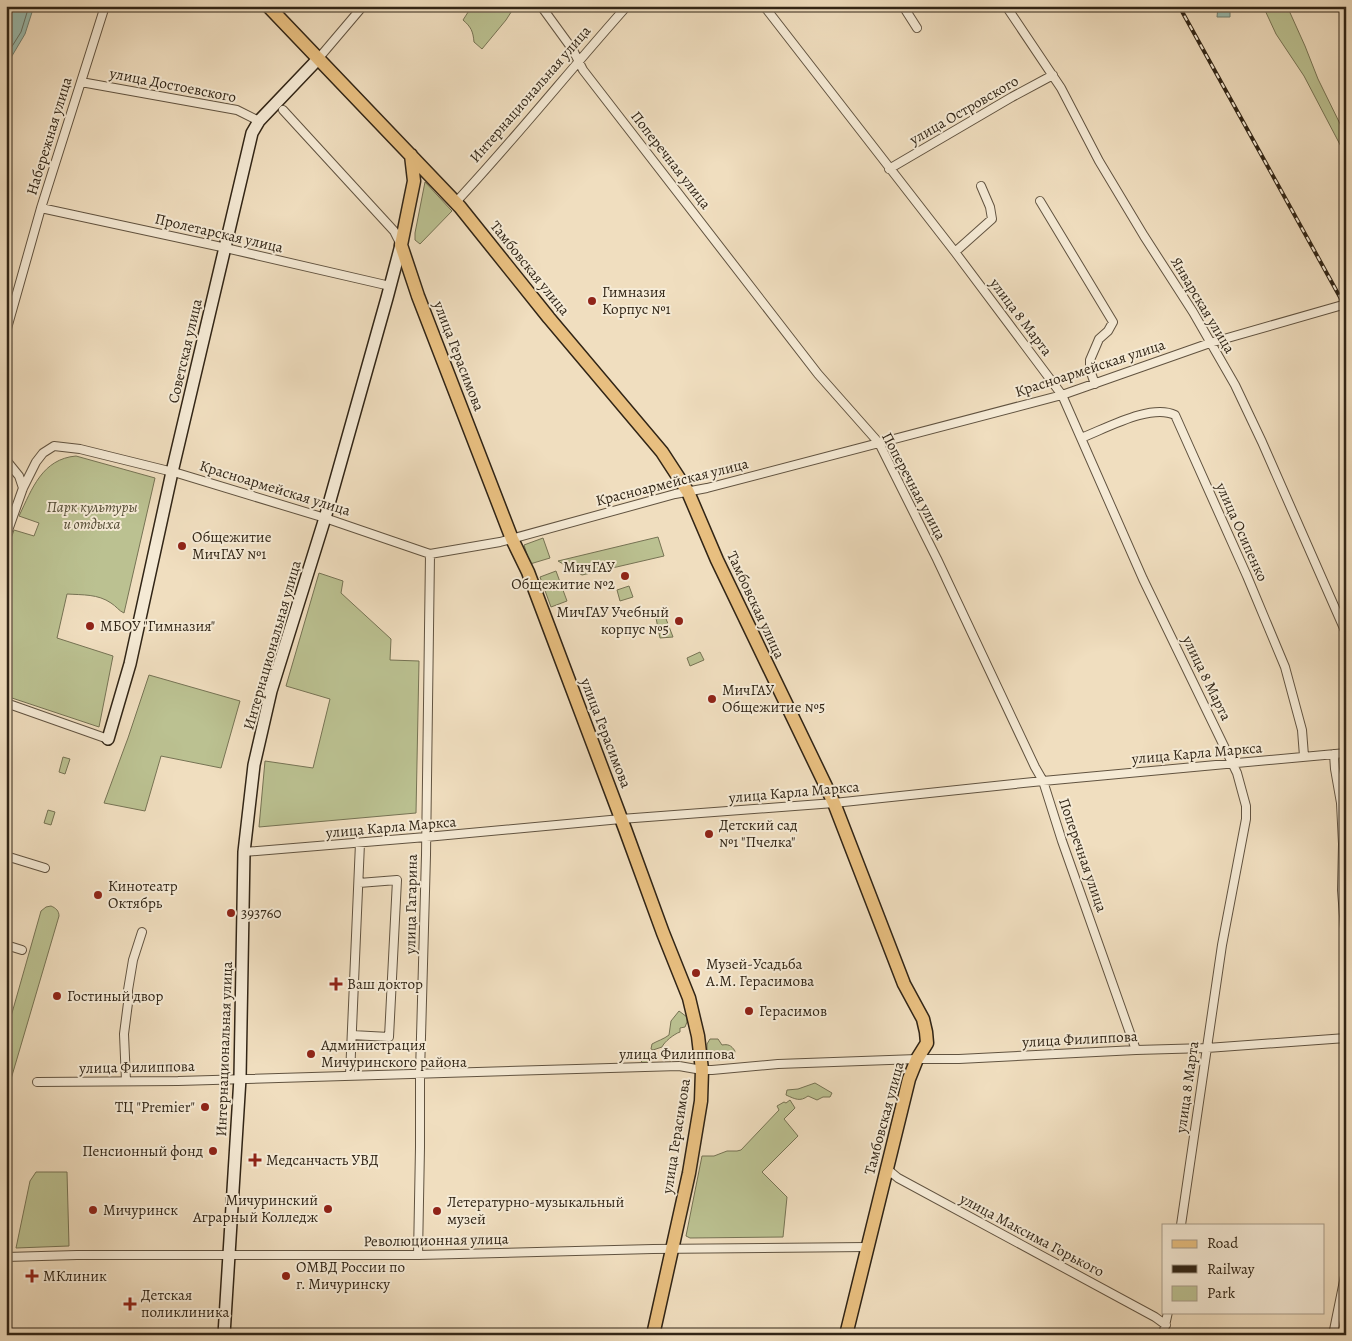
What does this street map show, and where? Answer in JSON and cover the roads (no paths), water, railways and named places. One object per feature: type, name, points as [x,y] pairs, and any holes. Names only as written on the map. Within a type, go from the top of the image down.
[{"type":"main road","name":"Тамбовская улица","points":[[268,6],[456,202],[549,318],[662,452],[688,492],[716,560],[834,803],[904,984],[923,1019],[927,1043],[917,1059],[909,1078],[846,1335]]},
{"type":"main road","name":"Советская улица","points":[[108,739],[130,664],[172,472],[252,134],[259,121],[318,59]]},
{"type":"main road","name":"улица Герасимова","points":[[411,155],[414,181],[401,245],[418,296],[512,539],[528,572],[662,933],[689,998],[698,1036],[702,1070],[700,1101],[690,1164],[653,1335]]},
{"type":"main road","name":"Интернациональная улица","points":[[224,1335],[240,1078],[244,852],[254,765],[271,691],[325,518],[401,245]]},
{"type":"street","name":"Набережная улица","points":[[6,332],[41,208],[105,6]]},
{"type":"street","name":"Советская улица","points":[[318,59],[363,6]]},
{"type":"street","name":"Поперечная улица","points":[[541,6],[573,50],[583,70],[818,374],[879,443],[937,558],[1043,781],[1062,841],[1136,1050]]},
{"type":"street","name":"Интернациональная улица","points":[[456,202],[627,6]]},
{"type":"street","name":"улица 8 Марта","points":[[764,6],[955,252],[1062,395],[1143,579],[1237,773],[1246,806],[1246,819],[1222,945],[1181,1224]]},
{"type":"street","points":[[902,6],[917,28]]},
{"type":"street","name":"Январская улица","points":[[1006,6],[1061,88],[1099,160],[1144,236],[1193,312],[1235,385],[1346,633]]},
{"type":"street","name":"улица Островского","points":[[889,169],[1053,75]]},
{"type":"street","name":"улица Достоевского","points":[[81,82],[238,110],[259,121]]},
{"type":"street","points":[[283,110],[394,231],[401,245]]},
{"type":"street","points":[[955,252],[992,219],[990,207],[981,186]]},
{"type":"street","points":[[1040,201],[1113,322],[1108,331],[1099,339],[1090,360],[1090,370],[1095,384]]},
{"type":"street","name":"Пролетарская улица","points":[[41,208],[390,286]]},
{"type":"street","name":"Красноармейская улица","points":[[23,488],[36,462],[43,453],[54,446],[80,449],[172,472],[325,518],[430,554],[512,539],[675,494],[1062,395],[1210,343],[1346,304]]},
{"type":"street","name":"улица Осипенко","points":[[1081,438],[1149,412],[1169,412],[1175,415],[1247,576],[1285,667],[1302,730],[1304,756]]},
{"type":"street","points":[[6,460],[19,476],[23,488],[6,536]]},
{"type":"street","name":"улица Гагарина","points":[[418,1255],[430,554]]},
{"type":"street","points":[[6,703],[108,739]]},
{"type":"street","name":"улица Карла Маркса","points":[[244,852],[621,819],[834,803],[1043,781],[1346,753]]},
{"type":"street","points":[[1334,754],[1341,803],[1343,844],[1342,890],[1346,942]]},
{"type":"street","points":[[350,1075],[360,843]]},
{"type":"street","points":[[6,856],[45,868]]},
{"type":"street","points":[[352,1035],[389,1037],[397,880],[359,883]]},
{"type":"street","points":[[126,1081],[124,1034],[128,990],[133,960],[142,932]]},
{"type":"street","points":[[6,945],[22,950]]},
{"type":"street","name":"улица Филиппова","points":[[37,1082],[178,1081],[679,1066],[702,1070],[778,1064],[959,1059],[1207,1048],[1346,1038]]},
{"type":"street","name":"улица Максима Горького","points":[[886,1168],[898,1178],[1155,1317],[1166,1326]]},
{"type":"street","name":"Революционная улица","points":[[6,1257],[77,1255],[418,1255],[867,1247]]},
{"type":"street","points":[[1333,1335],[1346,1271]]},
{"type":"street","points":[[1163,1335],[1168,1314]]},
{"type":"water","points":[[6,6],[34,6],[25,34],[6,66]]},
{"type":"water","points":[[1218,6],[1230,6],[1230,17],[1217,17]]},
{"type":"railway","points":[[1179,6],[1346,308]]},
{"type":"place","name":"Гимназия Корпус №1","points":[[592,301]]},
{"type":"place","name":"Общежитие МичГАУ №1","points":[[182,546]]},
{"type":"place","name":"МичГАУ Общежитие №2","points":[[625,576]]},
{"type":"place","name":"МичГАУ Учебный корпус №5","points":[[679,621]]},
{"type":"place","name":"МБОУ \"Гимназия\"","points":[[90,626]]},
{"type":"place","name":"МичГАУ Общежитие №5","points":[[712,699]]},
{"type":"place","name":"Детский сад №1 \"Пчелка\"","points":[[709,834]]},
{"type":"place","name":"Кинотеатр Октябрь","points":[[98,895]]},
{"type":"place","name":"393760","points":[[231,913]]},
{"type":"place","name":"Музей-Усадьба А.М. Герасимова","points":[[696,973]]},
{"type":"place","name":"Ваш доктор","points":[[336,984]]},
{"type":"place","name":"Гостиный двор","points":[[57,996]]},
{"type":"place","name":"Герасимов","points":[[749,1011]]},
{"type":"place","name":"Администрация Мичуринского района","points":[[311,1054]]},
{"type":"place","name":"ТЦ \"Premier\"","points":[[205,1107]]},
{"type":"place","name":"Пенсионный фонд","points":[[213,1151]]},
{"type":"place","name":"Медсанчасть УВД","points":[[255,1160]]},
{"type":"place","name":"Мичуринский Аграрный Колледж","points":[[328,1209]]},
{"type":"place","name":"Мичуринск","points":[[93,1210]]},
{"type":"place","name":"Летературно-музыкальный музей","points":[[437,1211]]},
{"type":"place","name":"МКлиник","points":[[32,1276]]},
{"type":"place","name":"ОМВД России по г. Мичуринску","points":[[286,1276]]},
{"type":"place","name":"Детская поликлиника","points":[[130,1304]]},
{"type":"park label","name":"Парк культуры и отдыха","points":[[92,516]]}]
